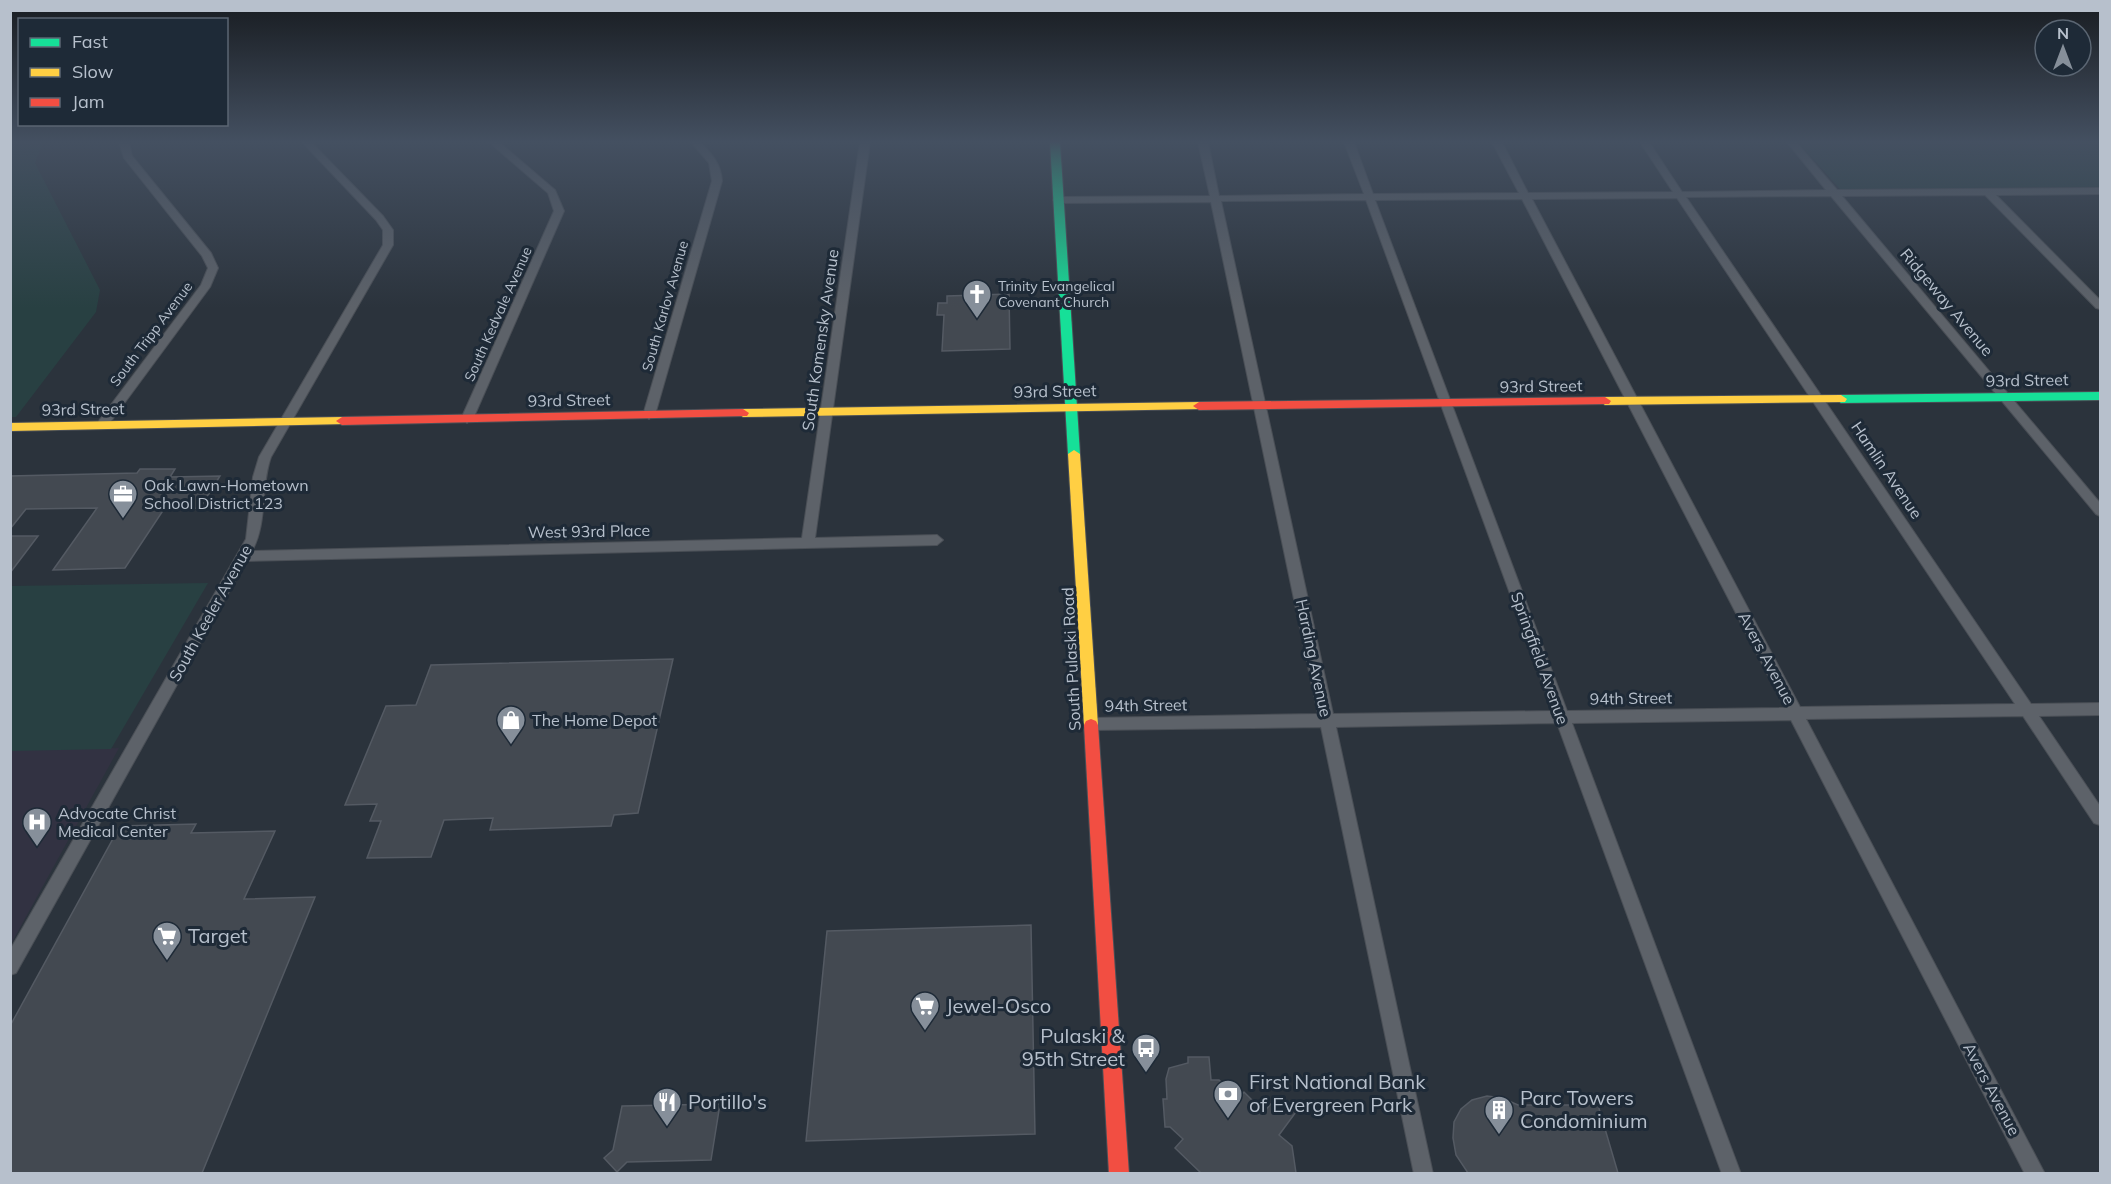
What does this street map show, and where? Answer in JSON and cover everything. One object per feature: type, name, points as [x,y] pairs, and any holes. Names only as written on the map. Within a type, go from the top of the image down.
[{"type":"street","name":"South Tripp Avenue","points":[[102,425],[206,285],[213,268],[207,255],[160,197]]},
{"type":"street","name":"South Keeler Avenue","points":[[10,967],[243,556],[255,527],[261,465],[384,253],[389,238],[388,230],[360,197]]},
{"type":"street","name":"South Kedvale Avenue","points":[[467,419],[559,211],[554,197]]},
{"type":"street","name":"South Karlov Avenue","points":[[649,415],[712,197]]},
{"type":"street","name":"South Komensky Avenue","points":[[808,543],[857,197]]},
{"type":"street","points":[[1058,200],[1331,197]]},
{"type":"street","name":"Springfield Avenue","points":[[1370,197],[1732,1173]]},
{"type":"street","name":"Avers Avenue","points":[[1527,197],[2036,1173]]},
{"type":"street","name":"Hamlin Avenue","points":[[1682,197],[2100,818]]},
{"type":"street","name":"Ridgeway Avenue","points":[[1838,197],[2100,511]]},
{"type":"street","points":[[1993,197],[2100,306]]},
{"type":"street","name":"Harding Avenue","points":[[1215,198],[1424,1173]]},
{"type":"street","name":"South Pulaski Road","points":[[1058,200],[1119,1173]]},
{"type":"street","name":"93rd Street","points":[[10,427],[1260,405],[2100,396]]},
{"type":"street","name":"West 93rd Place","points":[[243,556],[936,540]]},
{"type":"street","name":"94th Street","points":[[1091,724],[2100,709]]},
{"type":"shaded area","name":"Advocate Christ Medical Center","points":[[119,748],[11,944],[11,750]]},
{"type":"green space","points":[[11,197],[53,197],[100,290],[96,312],[16,417],[11,417]]},
{"type":"green space","points":[[208,583],[111,749],[11,751],[11,586]]},
{"type":"building","name":"Trinity Evangelical Covenant Church","points":[[1009,294],[1010,349],[942,351],[944,315],[937,315],[938,303],[947,303],[947,296]]},
{"type":"building","name":"Oak Lawn-Hometown School District 123","points":[[140,469],[175,469],[170,477],[220,476],[200,508],[164,509],[125,568],[53,570],[97,508],[26,509],[10,529],[10,476],[137,473]]},
{"type":"building","points":[[10,536],[38,536],[10,573]]},
{"type":"building","name":"The Home Depot","points":[[673,659],[638,813],[614,815],[611,826],[490,830],[493,818],[444,820],[431,857],[367,858],[381,821],[370,821],[377,804],[345,805],[386,706],[416,705],[431,665]]},
{"type":"building","name":"Target","points":[[196,824],[191,833],[275,831],[244,899],[315,897],[202,1173],[10,1173],[10,1026],[120,826]]},
{"type":"building","name":"Jewel-Osco","points":[[1031,925],[1035,1134],[806,1141],[827,931]]},
{"type":"building","name":"First National Bank of Evergreen Park","points":[[1188,1057],[1209,1057],[1211,1080],[1219,1080],[1238,1099],[1244,1092],[1264,1112],[1277,1097],[1283,1097],[1294,1107],[1296,1112],[1279,1135],[1292,1146],[1296,1173],[1201,1173],[1175,1148],[1183,1139],[1170,1127],[1165,1127],[1163,1099],[1167,1099],[1166,1079],[1169,1068],[1188,1063]]},
{"type":"building","points":[[1487,1096],[1502,1098],[1518,1105],[1598,1105],[1618,1173],[1468,1173],[1456,1155],[1453,1138],[1454,1122],[1461,1109],[1472,1100]]},
{"type":"building","name":"Portillo's","points":[[720,1104],[711,1160],[627,1162],[617,1172],[604,1158],[613,1150],[622,1106]]},
{"type":"traffic: fast","points":[[1058,197],[1074,454]]},
{"type":"traffic: fast","points":[[1841,399],[2100,396]]},
{"type":"traffic: slow","points":[[1605,401],[1841,399]]},
{"type":"traffic: slow","points":[[743,413],[1199,406]]},
{"type":"traffic: slow","points":[[10,427],[342,421]]},
{"type":"traffic: slow","points":[[1074,454],[1091,725]]},
{"type":"traffic: jam","points":[[1199,406],[1605,401]]},
{"type":"traffic: jam","points":[[342,421],[743,413]]},
{"type":"traffic: jam","points":[[1091,725],[1119,1174]]},
{"type":"place","name":"Trinity Evangelical Covenant Church","points":[[977,320]]},
{"type":"place","name":"Oak Lawn-Hometown School District 123","points":[[123,520]]},
{"type":"place","name":"The Home Depot","points":[[511,746]]},
{"type":"place","name":"Advocate Christ Medical Center","points":[[37,848]]},
{"type":"place","name":"Target","points":[[167,962]]},
{"type":"place","name":"Jewel-Osco","points":[[925,1032]]},
{"type":"place","name":"Pulaski & 95th Street","points":[[1146,1074]]},
{"type":"place","name":"First National Bank of Evergreen Park","points":[[1228,1120]]},
{"type":"place","name":"Portillo's","points":[[667,1128]]},
{"type":"place","name":"Parc Towers Condominium","points":[[1499,1136]]}]
